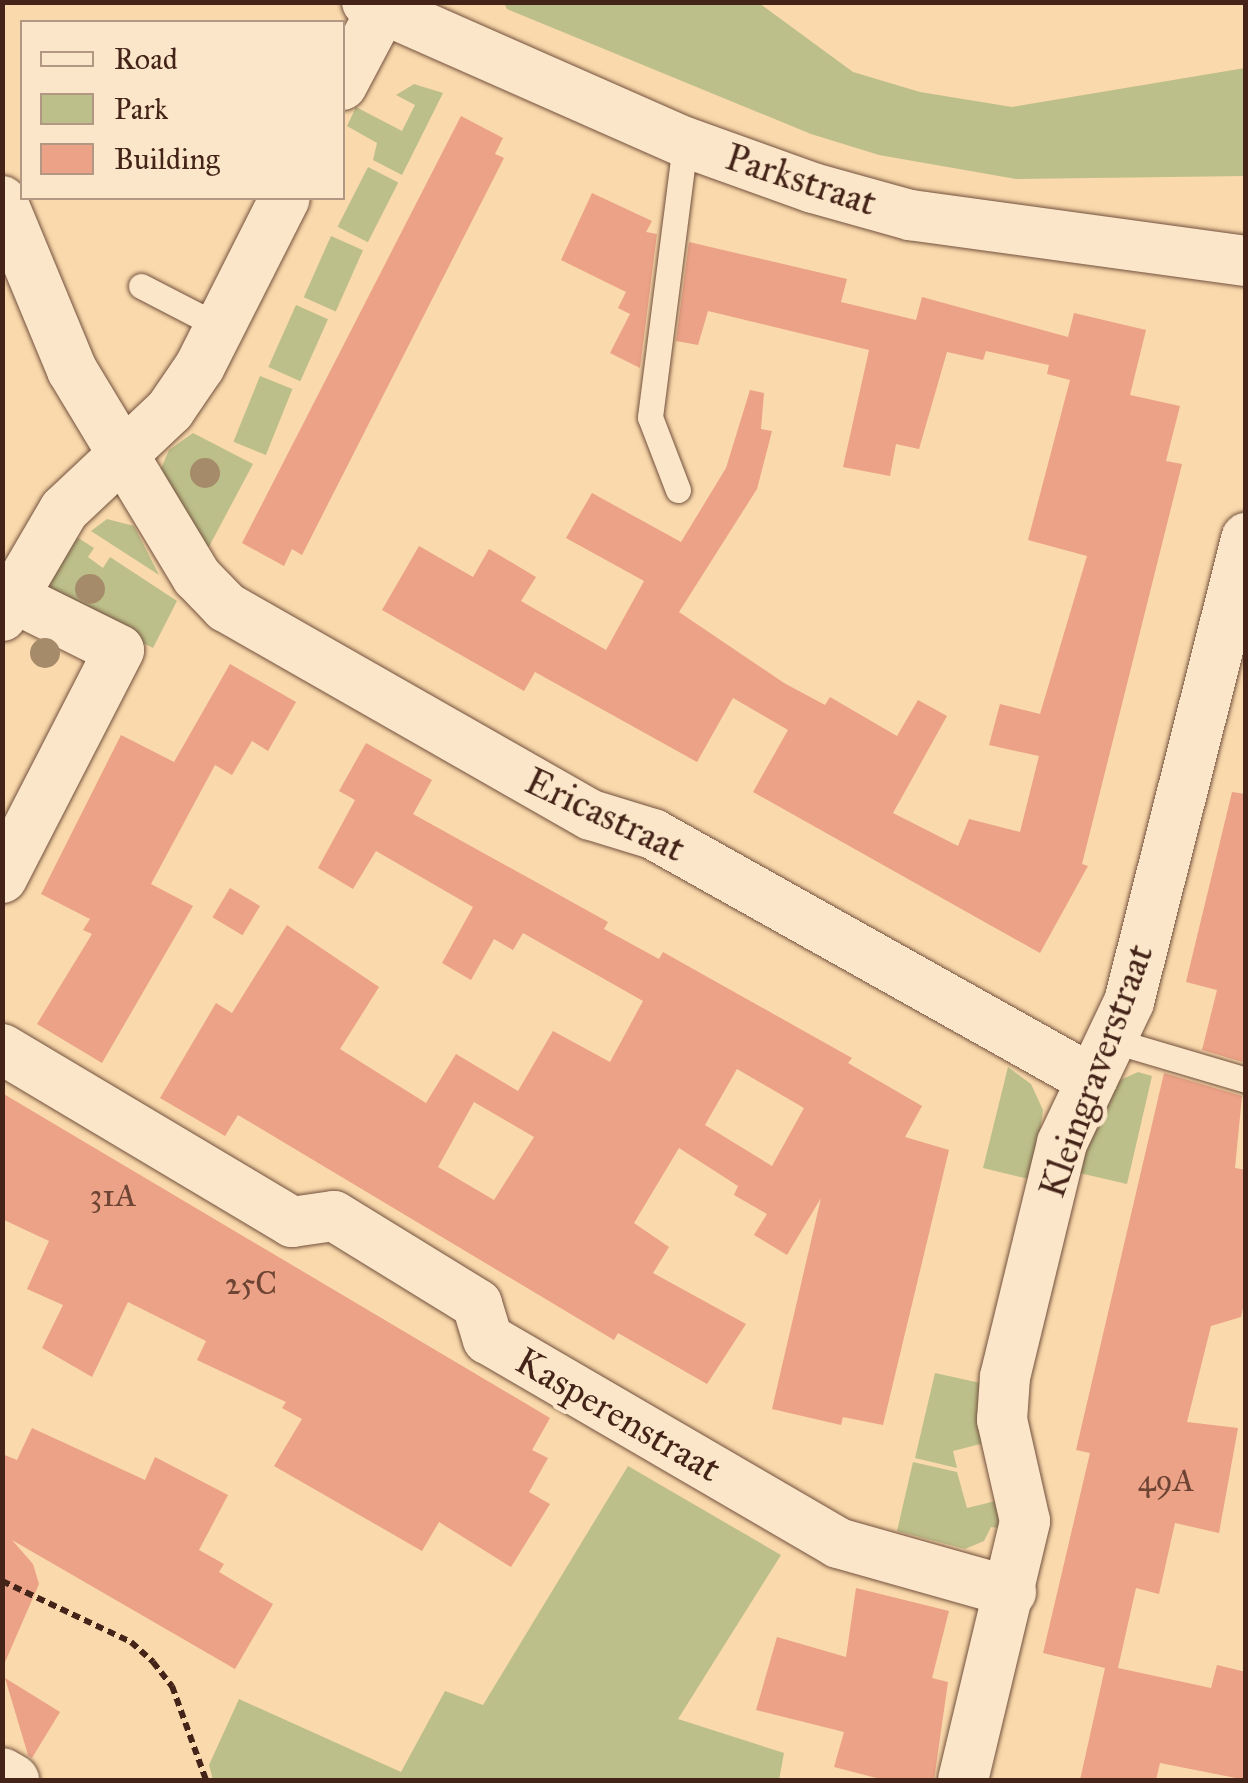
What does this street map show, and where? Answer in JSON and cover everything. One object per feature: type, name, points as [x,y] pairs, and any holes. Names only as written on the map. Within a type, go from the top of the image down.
[{"type":"street","points":[[345,78],[379,5]]},
{"type":"street","name":"Parkstraat","points":[[379,5],[685,142],[910,215],[1246,261]]},
{"type":"street","points":[[2,878],[119,650],[8,606],[64,510],[170,410],[220,327],[284,200]]},
{"type":"street","name":"Ericastraat","points":[[2,202],[72,370],[197,578],[245,620],[591,816],[654,834],[1102,1060]]},
{"type":"street","name":"Kleingraverstraat","points":[[963,1780],[1010,1592],[1025,1502],[1002,1420],[1005,1377],[1062,1143],[1129,1002],[1246,538]]},
{"type":"street","name":"Kasperenstraat","points":[[2,1049],[292,1222],[334,1216],[477,1304],[488,1339],[838,1544],[1010,1592]]},
{"type":"street","points":[[2,1773],[14,1780]]},
{"type":"lane","points":[[678,490],[650,417],[685,142]]},
{"type":"lane","points":[[141,286],[220,327]]},
{"type":"lane","points":[[1102,1060],[1246,1080]]},
{"type":"path","points":[[2,1581],[131,1642],[153,1662],[172,1686],[206,1780]]},
{"type":"green space","points":[[504,3],[759,3],[853,72],[920,92],[1012,107],[1245,68],[1245,176],[1016,179],[879,155],[811,134],[507,9]]},
{"type":"green space","points":[[414,84],[443,93],[402,175],[373,160],[377,143],[347,126],[356,107],[402,131],[415,105],[396,95]]},
{"type":"green space","points":[[368,167],[398,182],[368,242],[338,227]]},
{"type":"green space","points":[[331,236],[363,250],[336,311],[304,297]]},
{"type":"green space","points":[[296,305],[328,319],[300,381],[268,367]]},
{"type":"green space","points":[[260,376],[292,389],[266,455],[233,442]]},
{"type":"green space","points":[[193,433],[253,464],[204,556],[160,471],[169,450]]},
{"type":"green space","points":[[107,519],[134,526],[159,575],[91,531]]},
{"type":"green space","points":[[72,534],[94,548],[88,557],[103,568],[110,557],[177,601],[153,648],[43,592]]},
{"type":"green space","points":[[1008,1067],[1031,1084],[1043,1110],[1033,1180],[983,1168]]},
{"type":"green space","points":[[1138,1072],[1152,1076],[1127,1184],[1075,1172],[1109,1085]]},
{"type":"green space","points":[[935,1373],[985,1384],[988,1442],[953,1451],[957,1468],[915,1458]]},
{"type":"green space","points":[[913,1462],[957,1472],[967,1508],[1004,1499],[1005,1529],[991,1527],[984,1541],[965,1549],[897,1531]]},
{"type":"green space","points":[[628,1466],[781,1555],[678,1719],[784,1753],[779,1780],[213,1780],[209,1765],[239,1699],[401,1772],[445,1691],[483,1705]]},
{"type":"building","points":[[461,116],[503,138],[495,154],[504,158],[302,555],[292,549],[284,566],[242,543]]},
{"type":"building","points":[[592,193],[652,221],[646,232],[657,234],[640,368],[610,353],[630,314],[618,308],[626,292],[561,260]]},
{"type":"building","points":[[689,242],[847,279],[841,302],[916,320],[922,297],[1068,337],[1074,313],[1146,330],[1130,395],[1180,406],[1166,461],[1182,464],[1082,864],[1088,866],[1040,953],[753,792],[788,730],[733,698],[697,762],[535,672],[524,691],[382,610],[419,546],[473,577],[489,549],[536,577],[521,601],[606,650],[644,581],[566,538],[592,493],[681,542],[726,468],[750,390],[764,393],[761,429],[772,431],[757,489],[679,612],[784,683],[825,705],[830,697],[897,736],[918,700],[947,716],[893,813],[958,846],[969,819],[1020,832],[1039,756],[989,745],[1000,704],[1040,714],[1087,556],[1028,540],[1070,380],[1047,374],[1049,365],[986,351],[983,360],[947,352],[919,449],[896,444],[890,476],[843,467],[869,350],[708,311],[698,345],[676,341]]},
{"type":"building","points":[[230,664],[296,702],[268,751],[252,741],[232,775],[215,765],[151,884],[193,906],[102,1063],[37,1024],[92,934],[83,930],[90,919],[41,894],[121,735],[174,762]]},
{"type":"building","points":[[366,743],[432,780],[413,814],[608,922],[604,929],[659,959],[663,952],[852,1058],[848,1063],[922,1106],[905,1137],[949,1150],[883,1425],[843,1417],[841,1425],[772,1409],[821,1198],[787,1255],[754,1235],[767,1214],[734,1195],[738,1186],[679,1148],[634,1223],[669,1247],[653,1273],[746,1324],[707,1384],[618,1333],[614,1340],[238,1115],[225,1136],[160,1098],[216,1003],[232,1013],[287,925],[379,987],[340,1049],[426,1103],[456,1054],[518,1091],[553,1031],[610,1062],[643,1001],[523,933],[513,950],[494,939],[471,980],[442,963],[473,907],[376,851],[353,889],[318,868],[355,800],[339,791]],"holes":[[[737,1069],[804,1108],[772,1166],[705,1125]],[[474,1102],[534,1137],[494,1200],[438,1167]]]},
{"type":"building","points":[[1232,792],[1246,794],[1246,1063],[1202,1050],[1217,990],[1186,982]]},
{"type":"building","points":[[230,888],[260,906],[242,935],[212,917]]},
{"type":"building","points":[[1164,1073],[1242,1096],[1235,1168],[1246,1170],[1246,1295],[1241,1317],[1211,1326],[1187,1422],[1238,1428],[1219,1533],[1175,1523],[1159,1594],[1136,1588],[1118,1668],[1211,1688],[1217,1665],[1246,1672],[1246,1780],[1160,1763],[1156,1780],[1080,1780],[1105,1668],[1043,1653],[1090,1453],[1076,1450]]},
{"type":"building","points":[[2,1093],[550,1418],[532,1450],[548,1458],[529,1492],[550,1504],[511,1567],[439,1522],[422,1551],[274,1466],[302,1419],[282,1408],[286,1402],[197,1360],[206,1341],[128,1302],[92,1377],[42,1348],[63,1305],[27,1289],[49,1241],[2,1219]]},
{"type":"building","points":[[32,1428],[145,1480],[155,1457],[228,1495],[199,1550],[224,1564],[219,1572],[273,1604],[235,1669],[12,1540],[33,1564],[39,1584],[2,1669],[2,1454],[17,1460]]},
{"type":"building","points":[[856,1588],[949,1611],[932,1678],[948,1682],[934,1780],[884,1780],[834,1767],[844,1732],[756,1710],[777,1637],[846,1657]]},
{"type":"building","points":[[5,1678],[60,1712],[32,1758],[28,1755]]}]
